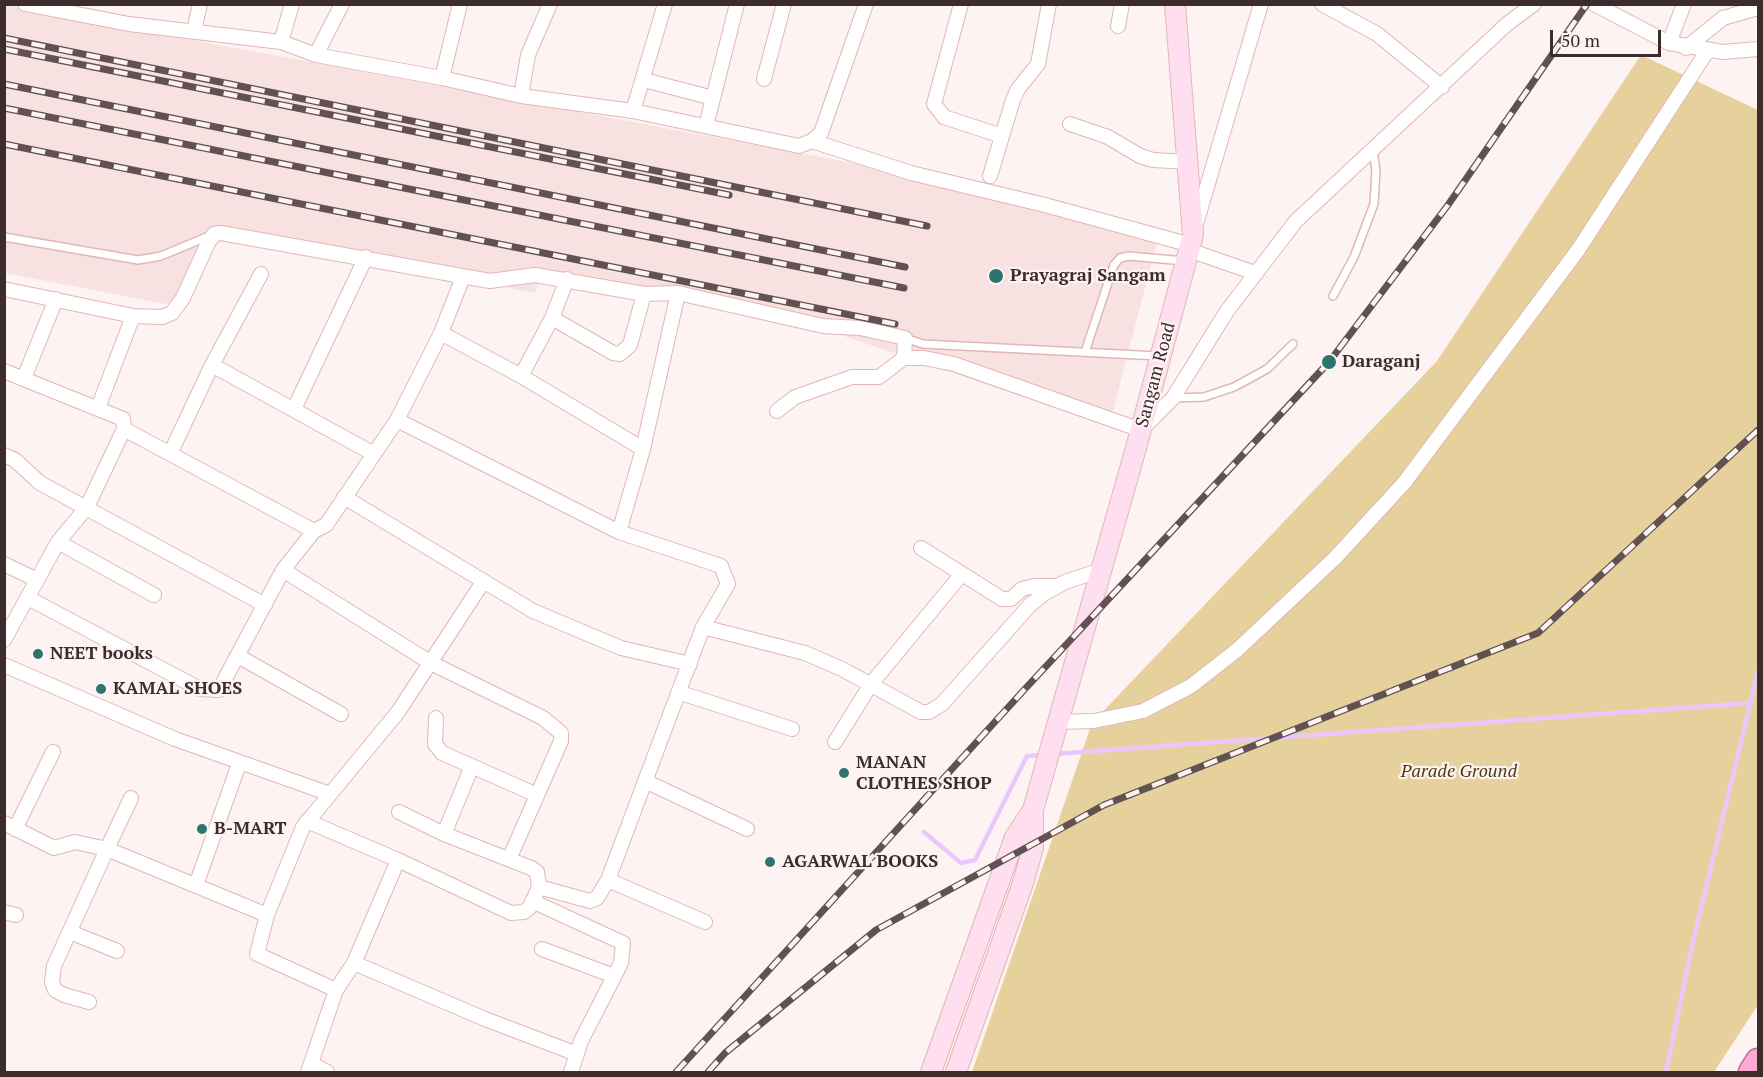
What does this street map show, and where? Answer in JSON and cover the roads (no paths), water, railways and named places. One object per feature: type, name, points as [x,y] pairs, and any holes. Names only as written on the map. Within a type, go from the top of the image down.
[{"type":"highway","points":[[1751,1072],[1758,1061]]},
{"type":"main road","name":"Sangam Road","points":[[1033,810],[1190,248],[1188,162],[1175,4]]},
{"type":"main road","points":[[931,1072],[1015,837],[1033,810]]},
{"type":"main road","points":[[956,1072],[1023,883],[1033,848],[1033,810]]},
{"type":"street","points":[[25,4],[129,24],[281,42],[316,55],[442,78],[521,96],[633,111],[799,146],[812,141],[821,133],[866,4]]},
{"type":"street","points":[[194,31],[200,4]]},
{"type":"street","points":[[281,42],[292,4]]},
{"type":"street","points":[[316,55],[342,4]]},
{"type":"street","points":[[442,78],[460,4]]},
{"type":"street","points":[[521,96],[528,55],[550,4]]},
{"type":"street","points":[[633,111],[665,4]]},
{"type":"street","points":[[706,126],[737,4]]},
{"type":"street","points":[[764,79],[784,4]]},
{"type":"street","points":[[961,4],[934,104],[944,117],[1002,136]]},
{"type":"street","points":[[990,176],[1018,89],[1038,64],[1048,4]]},
{"type":"street","points":[[1118,26],[1122,4]]},
{"type":"street","points":[[1190,248],[1261,4]]},
{"type":"street","points":[[1322,4],[1377,34],[1409,57],[1442,87]]},
{"type":"street","points":[[777,411],[795,397],[852,377],[879,377],[904,358],[924,358],[954,364],[1141,430],[1173,398],[1227,311],[1296,221],[1507,24],[1534,4]]},
{"type":"street","points":[[1594,4],[1670,44],[1723,52],[1758,49]]},
{"type":"street","points":[[1670,44],[1684,4]]},
{"type":"street","points":[[1686,48],[1723,18],[1758,8]]},
{"type":"street","points":[[1054,729],[1143,711],[1191,687],[1237,650],[1335,558],[1404,483],[1578,250],[1708,51]]},
{"type":"street","points":[[644,80],[713,98]]},
{"type":"street","points":[[1070,124],[1108,137],[1140,156],[1153,160],[1188,162]]},
{"type":"street","points":[[812,141],[911,173],[1045,205],[1190,248],[1255,273]]},
{"type":"street","points":[[4,289],[133,316],[162,317],[172,313],[183,298],[214,234],[249,237],[490,281],[535,275],[644,294],[678,293],[823,326],[860,328],[905,338],[904,358]]},
{"type":"street","points":[[294,409],[366,257]]},
{"type":"street","points":[[170,454],[212,365],[261,274]]},
{"type":"street","points":[[28,598],[201,689],[219,690],[283,570],[314,531],[326,525],[397,420],[441,333],[463,277]]},
{"type":"street","points":[[521,376],[552,318],[567,279]]},
{"type":"street","points":[[619,532],[643,449],[678,293]]},
{"type":"street","points":[[552,318],[613,353],[620,354],[630,345],[644,294]]},
{"type":"street","points":[[24,378],[56,299]]},
{"type":"street","points":[[98,408],[133,316]]},
{"type":"street","points":[[441,333],[521,376],[643,449]]},
{"type":"street","points":[[212,365],[374,454]]},
{"type":"street","points":[[4,371],[98,408],[114,417],[123,418],[124,429],[87,507],[58,542],[4,640]]},
{"type":"street","points":[[397,420],[619,532],[721,566],[728,584],[703,627],[681,693],[608,879],[597,897],[590,901],[539,887]]},
{"type":"street","points":[[124,429],[314,531]]},
{"type":"street","points":[[4,455],[15,460],[40,483],[265,605]]},
{"type":"street","points":[[344,497],[533,611],[621,648],[690,664]]},
{"type":"street","points":[[58,542],[154,595]]},
{"type":"street","points":[[921,548],[1002,599],[1011,599],[1022,589],[1034,586],[1057,586]]},
{"type":"street","points":[[4,564],[37,580]]},
{"type":"street","points":[[283,570],[431,663],[543,718],[561,733],[561,741],[510,857]]},
{"type":"street","points":[[703,627],[805,653],[871,684],[909,707],[929,712],[942,705],[1030,605],[1057,586],[1101,570]]},
{"type":"street","points":[[835,742],[871,684],[961,575]]},
{"type":"street","points":[[336,990],[257,954],[267,915],[307,821],[398,712],[483,582]]},
{"type":"street","points":[[238,656],[340,714]]},
{"type":"street","points":[[4,665],[239,764],[330,794]]},
{"type":"street","points":[[681,693],[792,729]]},
{"type":"street","points":[[436,718],[435,744],[442,753],[537,795]]},
{"type":"street","points":[[53,752],[10,826],[54,849],[75,842],[107,849],[267,915]]},
{"type":"street","points":[[196,885],[239,764]]},
{"type":"street","points":[[444,834],[472,766]]},
{"type":"street","points":[[645,781],[747,829]]},
{"type":"street","points":[[89,1002],[55,990],[52,982],[54,966],[131,798]]},
{"type":"street","points":[[307,821],[398,860],[511,913],[524,912],[539,887],[537,872],[510,857],[444,834],[399,812]]},
{"type":"street","points":[[327,1072],[310,1068],[336,990],[354,963],[398,860]]},
{"type":"street","points":[[608,879],[705,922]]},
{"type":"street","points":[[532,901],[623,943],[624,952],[589,1024],[571,1072]]},
{"type":"street","points":[[70,932],[117,951]]},
{"type":"street","points":[[542,949],[614,976]]},
{"type":"street","points":[[354,963],[577,1054]]},
{"type":"lane","points":[[1333,296],[1354,257],[1374,204],[1376,170],[1373,151]]},
{"type":"lane","points":[[4,237],[138,260],[161,256],[214,234]]},
{"type":"lane","points":[[1086,352],[1114,265],[1120,258],[1190,248]]},
{"type":"lane","points":[[905,338],[923,344],[1160,356]]},
{"type":"lane","points":[[1173,398],[1204,397],[1234,387],[1267,369],[1293,344]]},
{"type":"waterway","points":[[1666,1072],[1693,942],[1758,671]]},
{"type":"waterway","points":[[1054,754],[1750,703]]},
{"type":"waterway","points":[[924,832],[961,863],[975,860],[1027,756],[1043,755]]},
{"type":"railway","points":[[676,1072],[1024,690],[1329,362],[1448,205],[1587,4]]},
{"type":"railway","points":[[4,38],[927,226]]},
{"type":"railway","points":[[4,49],[729,195]]},
{"type":"railway","points":[[4,84],[905,267]]},
{"type":"railway","points":[[4,108],[904,288]]},
{"type":"railway","points":[[4,144],[895,324]]},
{"type":"railway","points":[[708,1072],[725,1053],[876,930],[1104,805],[1538,633],[1758,430]]},
{"type":"place","name":"Prayagraj Sangam","points":[[996,276]]},
{"type":"place","name":"Daraganj","points":[[1329,362]]},
{"type":"place","name":"NEET books","points":[[38,654]]},
{"type":"place","name":"KAMAL SHOES","points":[[101,689]]},
{"type":"place","name":"MANAN CLOTHES SHOP","points":[[844,773]]},
{"type":"place","name":"B-MART","points":[[202,829]]},
{"type":"place","name":"AGARWAL BOOKS","points":[[770,862]]},
{"type":"park label","name":"Parade Ground","points":[[1459,772]]}]
